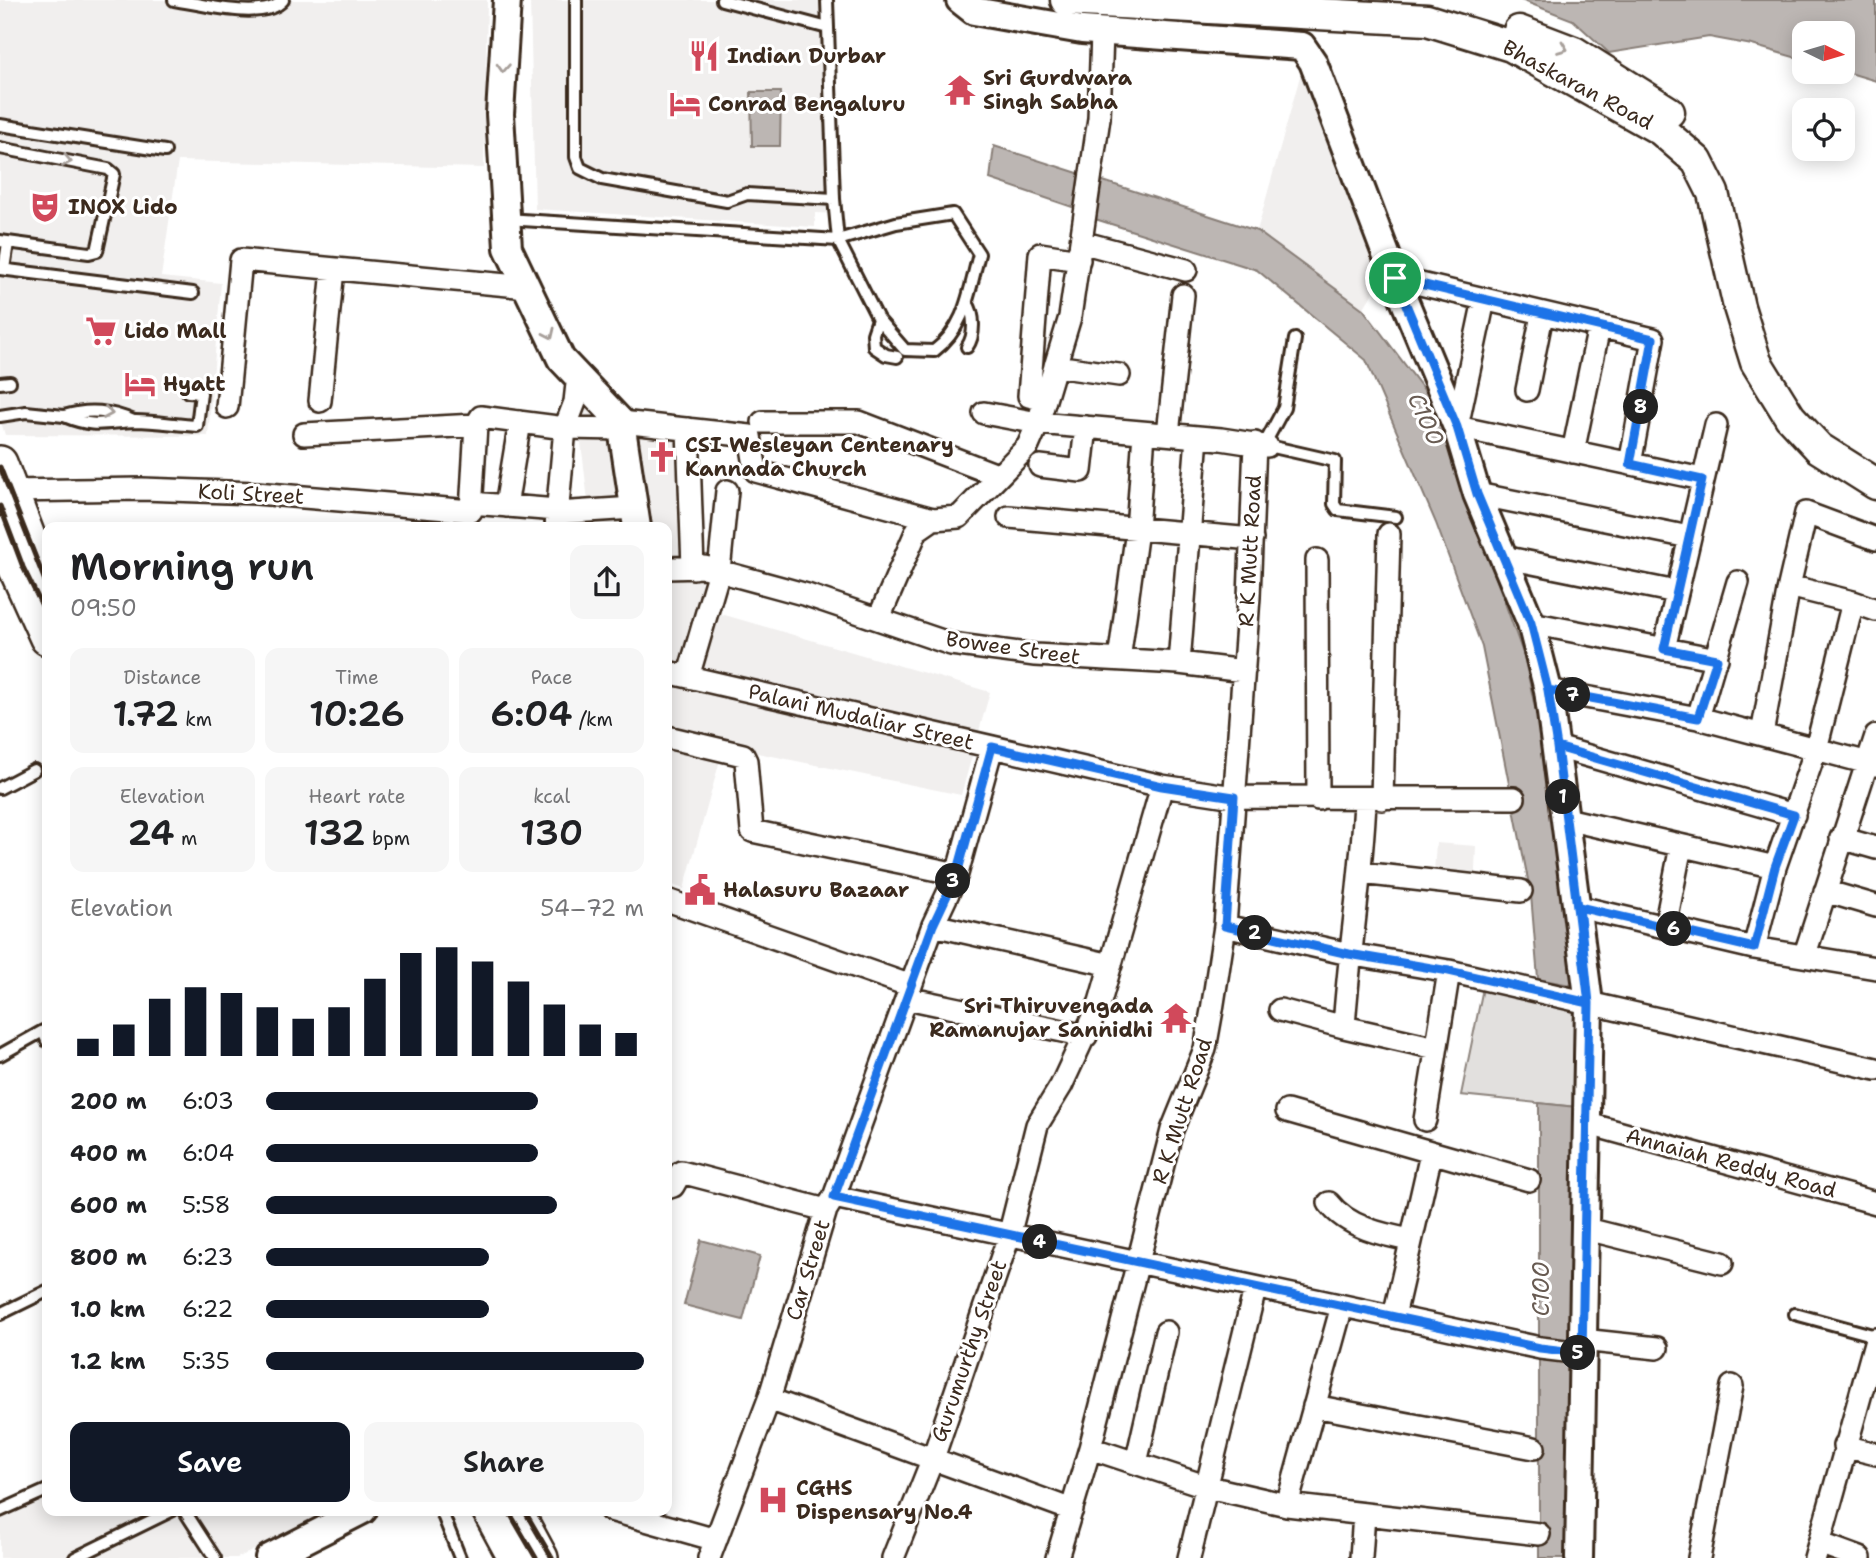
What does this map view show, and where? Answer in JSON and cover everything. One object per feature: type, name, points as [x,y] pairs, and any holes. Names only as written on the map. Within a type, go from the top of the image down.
[{"type":"main road","name":"Bhaskaran Road","points":[[1066,0],[1427,20],[1511,46],[1707,142],[1725,181],[1769,353],[1795,394],[1815,419],[1876,464]]},
{"type":"main road","name":"Bhaskaran Road","points":[[1379,0],[1430,4],[1574,52],[1665,121],[1697,161],[1713,193],[1739,307],[1756,362],[1790,417],[1819,448],[1876,484]]},
{"type":"main road","points":[[5,477],[42,573]]},
{"type":"main road","points":[[0,534],[42,627]]},
{"type":"main road","points":[[492,1516],[514,1558]]},
{"type":"main road","points":[[518,1516],[541,1558]]},
{"type":"street","points":[[507,0],[500,114],[508,248],[561,359],[621,426],[635,517]]},
{"type":"street","points":[[960,0],[974,12],[1102,33],[1302,47],[1313,62],[1395,278],[1457,427],[1477,494],[1531,623],[1548,690],[1579,907],[1583,1001],[1585,1123],[1584,1228],[1578,1349],[1579,1558]]},
{"type":"street","points":[[470,507],[476,425],[481,417],[565,428],[621,426],[688,429],[750,436],[756,471],[933,519],[959,517],[1027,446],[1038,423],[1070,317],[1099,118],[1102,33]]},
{"type":"street","points":[[1045,400],[1029,396],[1040,254],[1080,251],[1186,270]]},
{"type":"street","points":[[227,407],[241,260],[528,288]]},
{"type":"street","points":[[320,401],[333,269]]},
{"type":"street","points":[[1395,278],[1542,315],[1653,339],[1630,464]]},
{"type":"street","points":[[1167,434],[1183,295]]},
{"type":"street","points":[[1457,427],[1484,300]]},
{"type":"street","points":[[1527,390],[1542,315]]},
{"type":"street","points":[[1573,452],[1599,327]]},
{"type":"street","points":[[1055,366],[1119,375]]},
{"type":"street","points":[[557,517],[565,428],[575,402],[578,375]]},
{"type":"street","points":[[984,413],[1038,423],[1263,445]]},
{"type":"street","points":[[506,506],[520,422]]},
{"type":"street","points":[[763,422],[859,422],[997,475]]},
{"type":"street","points":[[304,434],[476,425]]},
{"type":"street","points":[[1664,649],[1716,425]]},
{"type":"street","points":[[1040,466],[1081,471],[1086,427]]},
{"type":"street","points":[[1457,427],[1702,480]]},
{"type":"street","points":[[688,429],[693,568]]},
{"type":"street","points":[[1119,660],[1137,530],[1144,433]]},
{"type":"street","points":[[1179,663],[1196,437]]},
{"type":"street","name":"R K Mutt Road","points":[[1057,1558],[1090,1448],[1172,1130],[1205,1049],[1225,926],[1252,539],[1263,445]]},
{"type":"street","name":"Koli Street","points":[[5,477],[142,489],[256,493],[470,507],[506,506],[557,517],[635,517]]},
{"type":"street","points":[[688,677],[719,571],[727,491]]},
{"type":"street","points":[[1477,494],[1689,537]]},
{"type":"street","points":[[1762,734],[1789,586],[1806,513],[1876,539]]},
{"type":"street","points":[[1009,517],[1252,539]]},
{"type":"street","points":[[879,618],[917,530],[933,519]]},
{"type":"street","points":[[1344,1027],[1349,954],[1373,799],[1392,525]]},
{"type":"street","points":[[1503,557],[1676,592]]},
{"type":"street","points":[[1317,560],[1318,799]]},
{"type":"street","name":"Bowee Street","points":[[672,568],[719,571],[879,618],[951,644],[1035,655],[1179,663],[1244,671]]},
{"type":"street","points":[[1698,718],[1738,582]]},
{"type":"street","points":[[1789,586],[1876,610]]},
{"type":"street","points":[[1754,948],[1775,867],[1815,749],[1853,602]]},
{"type":"street","points":[[1531,623],[1717,659]]},
{"type":"street","name":"Palani Mudaliar Street","points":[[672,673],[1162,786],[1234,797],[1514,798]]},
{"type":"street","points":[[1548,690],[1698,718],[1871,763]]},
{"type":"street","points":[[1805,954],[1841,838],[1871,763],[1876,736]]},
{"type":"street","points":[[672,738],[743,755],[746,761],[751,828],[755,832],[957,874]]},
{"type":"street","name":"Car Street","points":[[713,1549],[769,1399],[830,1203],[933,925],[957,874],[992,747]]},
{"type":"street","points":[[1557,747],[1794,815]]},
{"type":"street","name":"Gurumurthy Street","points":[[893,1558],[933,1458],[1009,1236],[1037,1125],[1086,1036],[1111,965],[1162,786]]},
{"type":"street","points":[[1566,819],[1775,867]]},
{"type":"street","points":[[1841,838],[1876,848]]},
{"type":"street","points":[[1665,927],[1681,846]]},
{"type":"street","points":[[1361,873],[1521,891]]},
{"type":"street","points":[[1825,891],[1876,906]]},
{"type":"street","points":[[672,902],[909,992],[1086,1036]]},
{"type":"street","points":[[1579,907],[1754,948],[1805,954],[1876,968]]},
{"type":"street","points":[[933,925],[1111,965]]},
{"type":"street","points":[[1225,926],[1349,954],[1449,971],[1876,1069]]},
{"type":"street","points":[[1425,1121],[1449,971]]},
{"type":"street","points":[[1280,1010],[1437,1048]]},
{"type":"street","points":[[1287,1111],[1529,1180]]},
{"type":"street","name":"Annaiah Reddy Road","points":[[1585,1123],[1876,1203]]},
{"type":"street","points":[[1394,1316],[1431,1154]]},
{"type":"street","points":[[672,1186],[681,1172],[1137,1262],[1540,1348],[1657,1348]]},
{"type":"street","points":[[1329,1203],[1357,1224],[1384,1235],[1411,1240]]},
{"type":"street","points":[[1584,1228],[1722,1263]]},
{"type":"street","points":[[1189,1558],[1255,1289]]},
{"type":"street","points":[[1287,1505],[1342,1307]]},
{"type":"street","points":[[1136,1463],[1166,1332]]},
{"type":"street","points":[[1860,1558],[1817,1550],[1844,1446],[1875,1344]]},
{"type":"street","points":[[1699,1558],[1732,1385]]},
{"type":"street","points":[[769,1399],[1072,1510]]},
{"type":"street","points":[[1314,1406],[1534,1448]]},
{"type":"street","points":[[1844,1446],[1876,1454]]},
{"type":"street","points":[[1090,1448],[1208,1487],[1287,1505],[1539,1534]]},
{"type":"street","points":[[1361,1558],[1364,1514]]},
{"type":"street","points":[[270,1558],[351,1516]]},
{"type":"street","points":[[626,1516],[713,1549]]},
{"type":"lane","points":[[174,0],[259,12],[277,8],[283,0]]},
{"type":"lane","points":[[576,0],[576,158],[580,168],[602,178],[727,201],[747,194],[834,200]]},
{"type":"lane","points":[[722,0],[828,28]]},
{"type":"lane","points":[[827,0],[834,200],[838,240],[878,319],[905,350],[934,351],[952,338],[969,306]]},
{"type":"lane","points":[[0,125],[165,151]]},
{"type":"lane","points":[[0,148],[108,169],[114,174],[97,251],[89,253],[4,242],[2,269],[193,293]]},
{"type":"lane","points":[[506,219],[838,240],[896,223],[953,214],[979,254],[969,306],[972,336],[967,347]]},
{"type":"lane","points":[[878,319],[873,334],[874,347],[886,355],[897,357]]},
{"type":"lane","points":[[1295,339],[1284,408],[1263,445],[1335,461],[1334,503],[1338,510],[1392,525]]},
{"type":"lane","points":[[0,416],[26,412],[64,416],[81,423],[111,426],[134,421],[197,426],[201,393],[188,392]]},
{"type":"lane","points":[[0,788],[34,770]]},
{"type":"lane","points":[[0,1055],[42,1032]]},
{"type":"lane","points":[[0,1314],[42,1293]]},
{"type":"lane","points":[[1795,1314],[1875,1344]]},
{"type":"lane","points":[[0,1511],[42,1492]]},
{"type":"lane","points":[[75,1558],[161,1516]]},
{"type":"lane","points":[[188,1516],[215,1558]]},
{"type":"lane","points":[[444,1516],[460,1558]]},
{"type":"shaded area","points":[[0,0],[487,0],[484,168],[178,161],[161,277],[221,283],[208,436],[5,435],[0,419]]},
{"type":"shaded area","name":"Conrad Bengaluru","points":[[530,0],[834,0],[843,214],[815,213],[815,227],[535,209]]},
{"type":"shaded area","points":[[1302,69],[1382,278],[1363,309],[1257,231]]},
{"type":"shaded area","points":[[576,399],[683,424],[704,609],[990,692],[961,795],[724,746],[684,889],[672,885],[672,522],[590,522]]},
{"type":"shaded area","points":[[1436,843],[1476,846],[1474,892],[1433,886]]},
{"type":"shaded area","points":[[1483,988],[1578,1006],[1576,1107],[1461,1095]]},
{"type":"shaded area","points":[[42,1499],[42,1516],[325,1516],[237,1558],[0,1558],[0,1518]]},
{"type":"water","points":[[1521,0],[1876,0],[1876,81],[1855,75],[1855,21],[1792,21],[1792,57],[1709,37],[1609,53],[1573,20]]},
{"type":"water","points":[[751,92],[781,92],[780,146],[752,146]]},
{"type":"water","points":[[994,146],[1084,175],[1078,209],[990,179]]},
{"type":"water","name":"C100","points":[[1100,180],[1257,231],[1363,309],[1433,402],[1524,656],[1554,796],[1576,986],[1538,979],[1531,895],[1482,647],[1436,523],[1366,360],[1257,270],[1092,218]]},
{"type":"water","name":"C100","points":[[1539,1103],[1576,1107],[1568,1558],[1539,1558]]},
{"type":"water","points":[[701,1240],[760,1256],[743,1320],[684,1305]]},
{"type":"railway","points":[[0,467],[42,573]]},
{"type":"railway","points":[[0,506],[23,567],[42,606]]},
{"type":"railway","points":[[512,1516],[536,1558]]},
{"type":"railway","points":[[528,1516],[552,1558]]},
{"type":"place","name":"Indian Durbar","points":[[704,56]]},
{"type":"place","name":"Sri Gurdwara Singh Sabha","points":[[960,90]]},
{"type":"place","name":"Conrad Bengaluru","points":[[685,104]]},
{"type":"place","name":"INOX Lido","points":[[45,207]]},
{"type":"place","name":"Lido Mall","points":[[101,331]]},
{"type":"place","name":"Hyatt","points":[[140,384]]},
{"type":"place","name":"CSI Wesleyan Centenary Kannada Church","points":[[662,457]]},
{"type":"place","name":"Halasuru Bazaar","points":[[700,890]]},
{"type":"place","name":"Sri Thiruvengada Ramanujar Sannidhi","points":[[1176,1018]]},
{"type":"place","name":"CGHS Dispensary No.4","points":[[773,1500]]},
{"type":"route","points":[[1395,278],[1457,427],[1477,494],[1531,623],[1548,690],[1557,747],[1589,1003],[1449,971],[1349,954],[1225,926],[1234,797],[1162,786],[992,747],[957,874],[933,925],[834,1197],[1255,1289],[1540,1348],[1582,1353],[1589,1003],[1579,907],[1754,948],[1775,867],[1794,815],[1557,747],[1548,690],[1698,718],[1717,659],[1664,649],[1702,480],[1630,464],[1653,339],[1542,315],[1395,278]]}]
